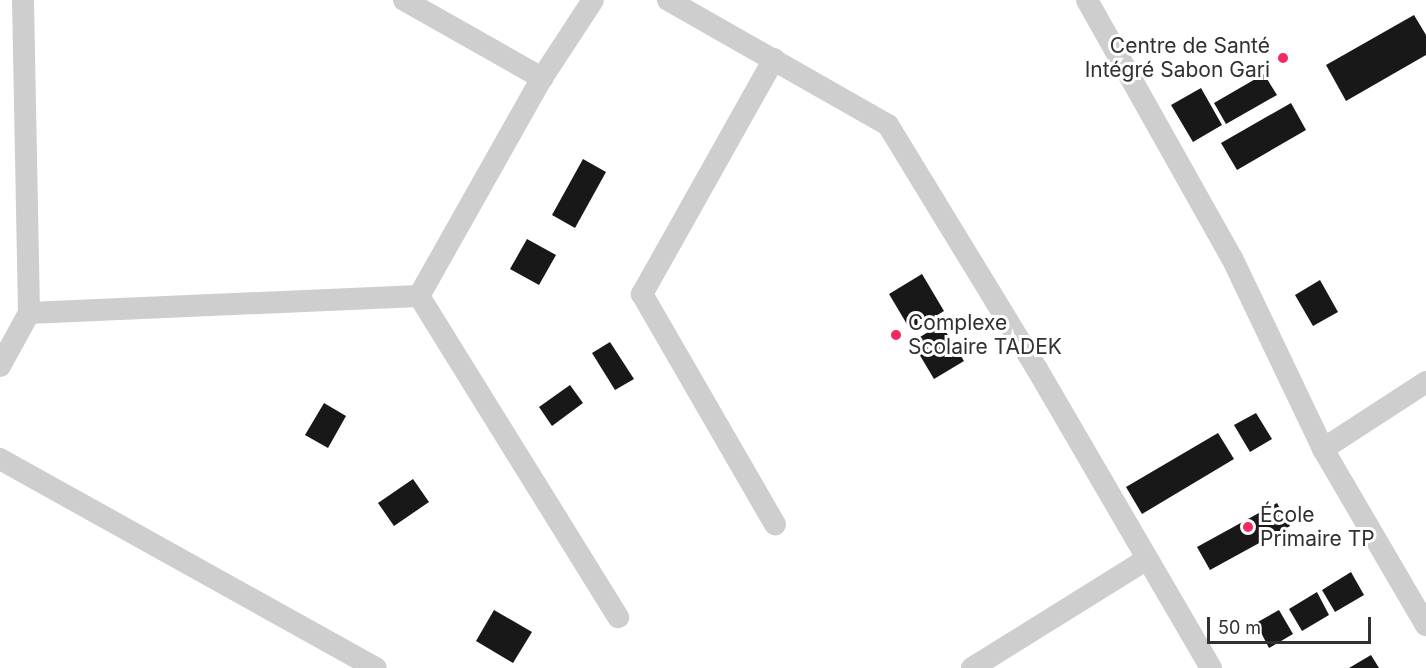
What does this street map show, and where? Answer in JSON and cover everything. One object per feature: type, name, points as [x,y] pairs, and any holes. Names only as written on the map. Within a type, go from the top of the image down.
[{"type":"street","points":[[0,366],[29,313],[23,0]]},
{"type":"street","points":[[404,0],[542,78]]},
{"type":"street","points":[[419,296],[542,78],[593,0]]},
{"type":"street","points":[[668,0],[888,125],[1037,369],[1211,668]]},
{"type":"street","points":[[1087,0],[1232,258],[1323,449],[1426,625]]},
{"type":"street","points":[[774,59],[642,294],[775,524]]},
{"type":"street","points":[[29,313],[419,296]]},
{"type":"street","points":[[419,296],[618,617]]},
{"type":"street","points":[[1323,449],[1426,382]]},
{"type":"street","points":[[0,459],[376,668]]},
{"type":"street","points":[[972,668],[1147,559]]},
{"type":"building","points":[[1414,15],[1426,35],[1426,55],[1346,101],[1326,65]]},
{"type":"building","points":[[1264,74],[1277,95],[1226,124],[1214,103]]},
{"type":"building","points":[[1201,88],[1222,125],[1193,142],[1171,105]]},
{"type":"building","points":[[1291,103],[1306,130],[1237,170],[1221,143]]},
{"type":"building","points":[[583,159],[606,172],[575,228],[552,215]]},
{"type":"building","points":[[527,239],[556,255],[539,285],[510,269]]},
{"type":"building","points":[[922,274],[944,311],[911,331],[889,294]]},
{"type":"building","points":[[1320,280],[1338,312],[1313,326],[1295,295]]},
{"type":"building","points":[[941,324],[964,361],[934,379],[912,342]]},
{"type":"building","points":[[610,342],[634,379],[615,390],[592,353]]},
{"type":"building","points":[[570,385],[583,403],[552,426],[539,407]]},
{"type":"building","points":[[324,403],[346,416],[328,448],[305,435]]},
{"type":"building","points":[[1256,413],[1272,439],[1250,452],[1234,425]]},
{"type":"building","points":[[1218,433],[1234,459],[1142,514],[1126,487]]},
{"type":"building","points":[[413,479],[429,502],[394,526],[378,503]]},
{"type":"building","points":[[1277,503],[1290,526],[1210,570],[1197,547]]},
{"type":"building","points":[[1351,572],[1364,595],[1335,612],[1322,590]]},
{"type":"building","points":[[1317,592],[1329,615],[1302,631],[1289,609]]},
{"type":"building","points":[[494,610],[532,632],[513,663],[476,641]]},
{"type":"building","points":[[1279,610],[1293,634],[1269,648],[1256,623]]},
{"type":"building","points":[[1371,655],[1379,668],[1349,668]]},
{"type":"place","name":"Centre de Santé Intégré Sabon Gari","points":[[1283,58]]},
{"type":"place","name":"Complexe Scolaire TADEK","points":[[896,335]]},
{"type":"place","name":"École Primaire TP","points":[[1248,527]]}]
